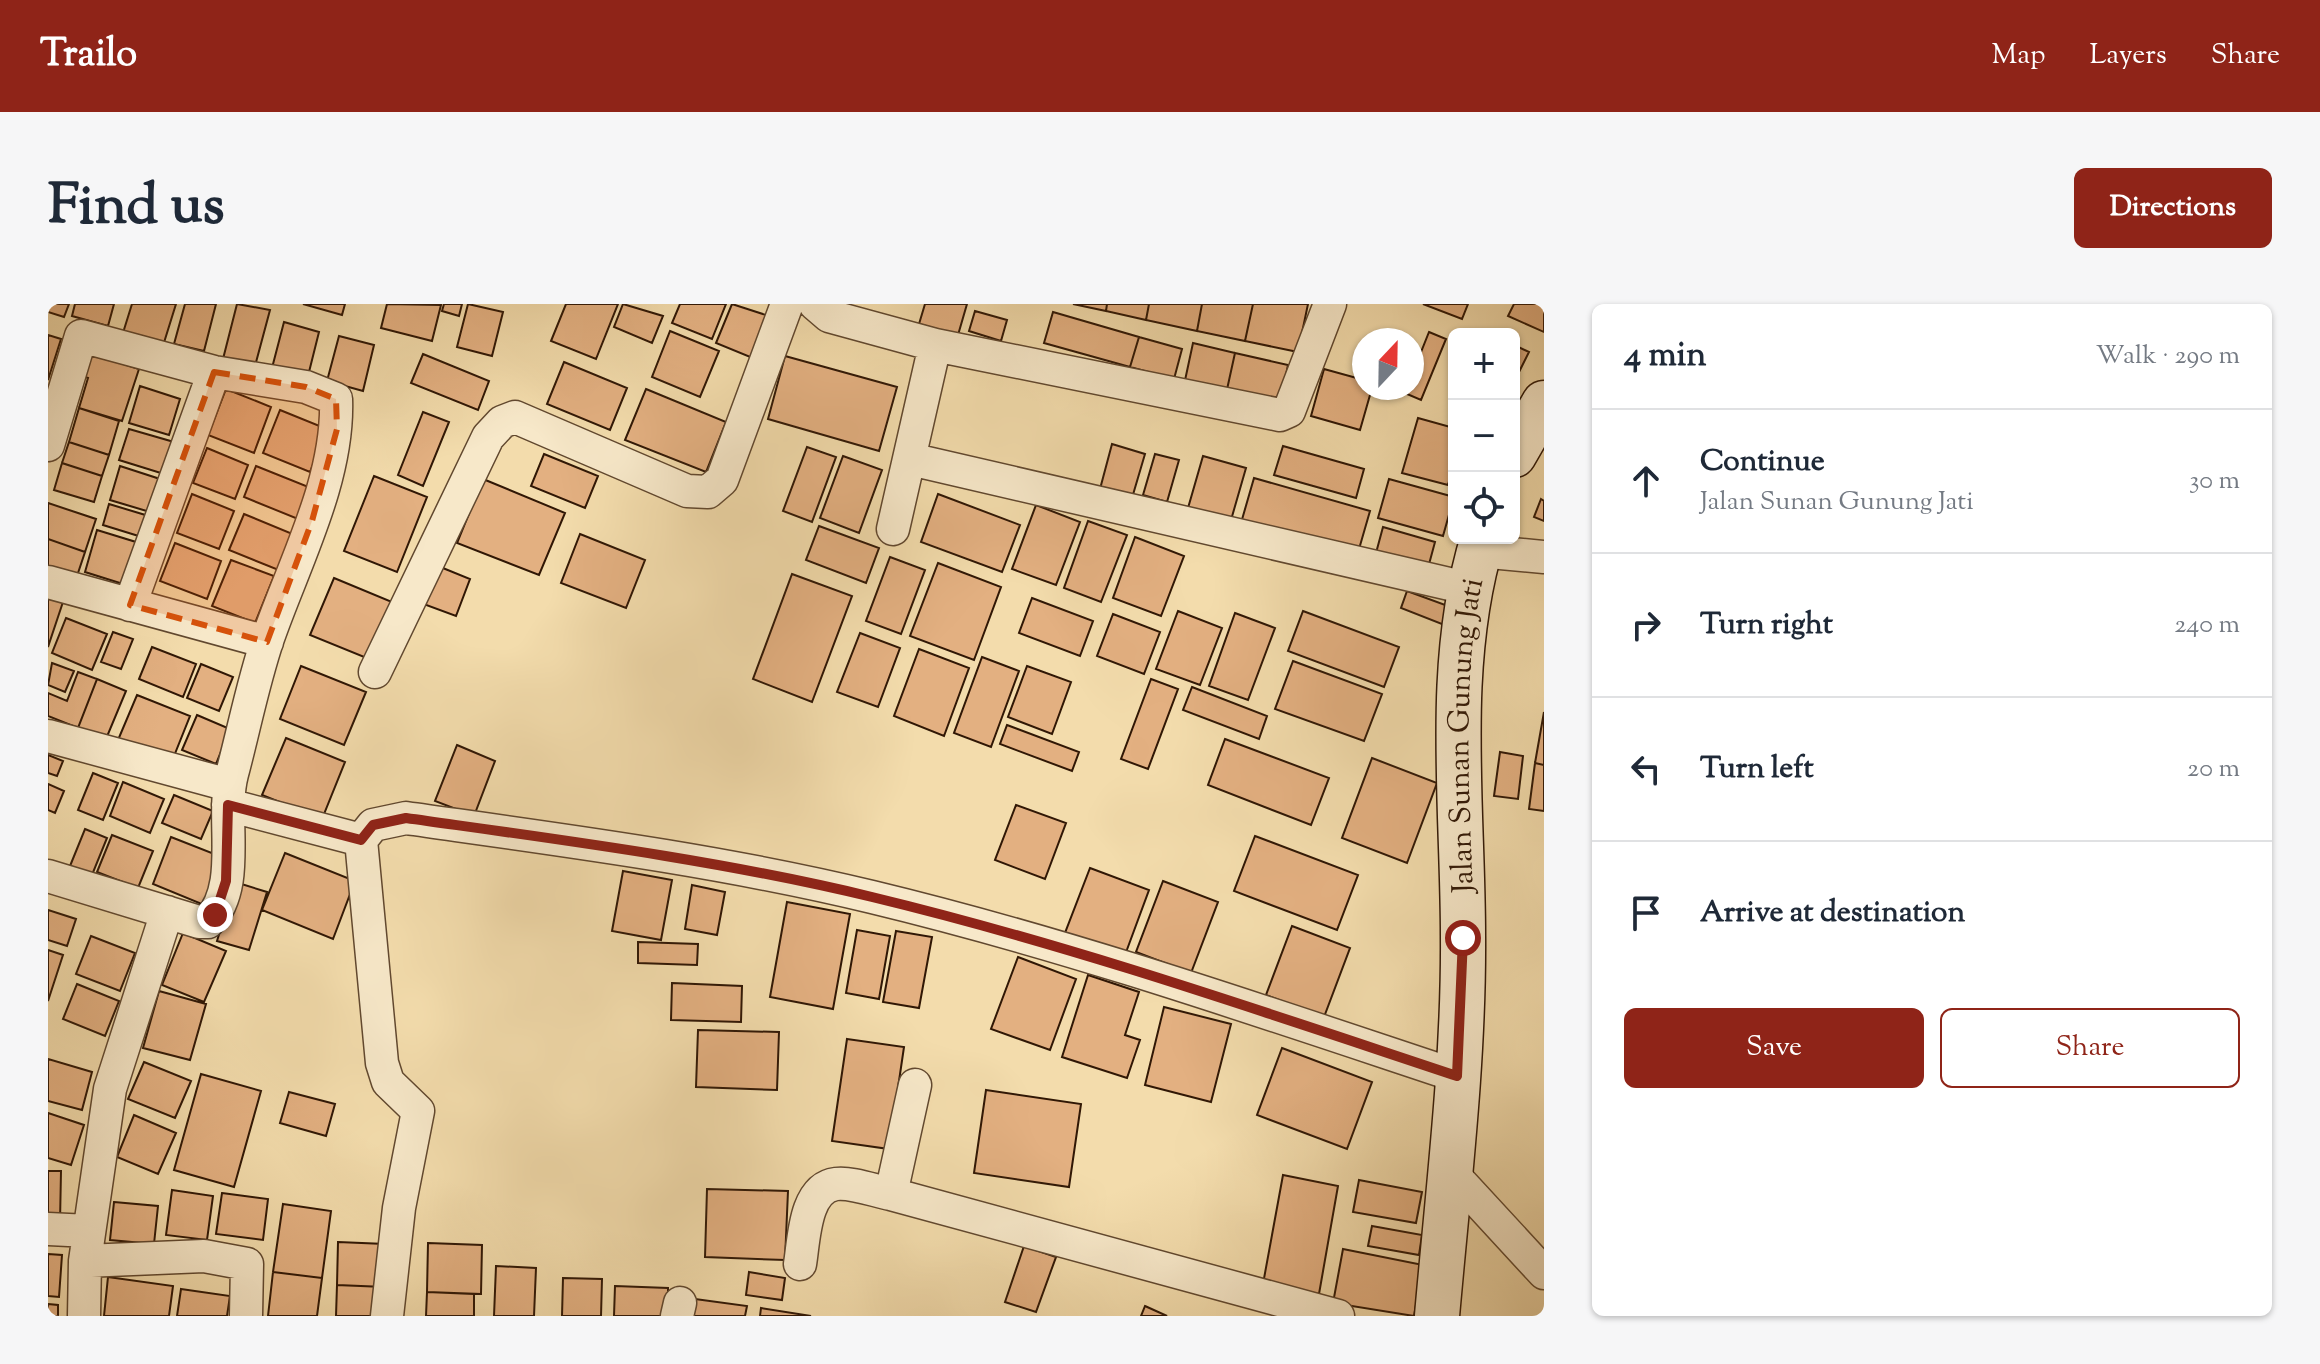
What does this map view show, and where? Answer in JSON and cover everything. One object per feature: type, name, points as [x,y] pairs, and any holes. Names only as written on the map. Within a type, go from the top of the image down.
[{"type":"street","points":[[375,672],[488,437],[502,422],[515,417],[687,491],[708,492],[722,480],[787,304]]},
{"type":"street","points":[[815,304],[829,316],[935,345],[1280,415],[1289,411],[1330,304]]},
{"type":"street","points":[[48,445],[81,336],[214,372],[306,387],[336,399],[337,429],[312,521],[267,642],[228,795],[226,881],[215,915],[208,922],[199,922],[48,876]]},
{"type":"street","points":[[893,529],[935,345]]},
{"type":"street","points":[[130,605],[214,372]]},
{"type":"street","points":[[1520,445],[1544,403]]},
{"type":"street","points":[[910,459],[1478,559],[1544,557]]},
{"type":"street","name":"Jalan Sunan Gunung Jati","points":[[1437,1316],[1457,1076],[1463,938],[1459,707],[1478,559]]},
{"type":"street","points":[[48,582],[267,642]]},
{"type":"street","points":[[48,736],[361,840]]},
{"type":"street","points":[[387,1316],[399,1208],[418,1111],[388,1082],[382,1063],[361,840],[373,825],[406,818],[666,855],[872,897],[1153,975],[1457,1076]]},
{"type":"street","points":[[84,1316],[87,1246],[110,1089],[167,912]]},
{"type":"street","points":[[891,1194],[915,1085]]},
{"type":"street","points":[[1450,1171],[1544,1273]]},
{"type":"street","points":[[800,1264],[811,1206],[820,1192],[835,1184],[891,1194],[1338,1316]]},
{"type":"street","points":[[48,1229],[87,1246],[204,1256],[247,1264],[246,1316]]},
{"type":"highlighted area","points":[[214,372],[306,387],[336,399],[337,429],[312,521],[267,642],[130,605]]},
{"type":"building","points":[[48,304],[69,304],[64,317],[48,312]]},
{"type":"building","points":[[75,304],[114,304],[108,326],[72,316]]},
{"type":"building","points":[[132,304],[176,304],[162,349],[122,336]]},
{"type":"building","points":[[185,304],[216,304],[204,351],[174,344]]},
{"type":"building","points":[[237,304],[270,310],[255,366],[223,359]]},
{"type":"building","points":[[303,304],[345,304],[342,315]]},
{"type":"building","points":[[387,304],[441,305],[432,341],[381,328]]},
{"type":"building","points":[[444,304],[462,304],[459,316],[442,311]]},
{"type":"building","points":[[468,304],[503,312],[492,356],[457,347]]},
{"type":"building","points":[[566,304],[618,304],[596,359],[551,341]]},
{"type":"building","points":[[623,304],[663,316],[652,343],[614,327]]},
{"type":"building","points":[[680,304],[726,304],[712,339],[672,323]]},
{"type":"building","points":[[732,304],[772,317],[755,359],[716,343]]},
{"type":"building","points":[[925,304],[967,304],[958,335],[919,324]]},
{"type":"building","points":[[1073,304],[1107,304],[1106,311]]},
{"type":"building","points":[[1107,304],[1149,304],[1146,320],[1106,311]]},
{"type":"building","points":[[1149,304],[1202,304],[1197,331],[1146,320]]},
{"type":"building","points":[[1202,304],[1253,304],[1245,341],[1197,331]]},
{"type":"building","points":[[1253,304],[1308,304],[1298,352],[1245,341]]},
{"type":"building","points":[[1423,304],[1468,304],[1462,319]]},
{"type":"building","points":[[1514,304],[1544,304],[1544,332],[1508,316]]},
{"type":"building","points":[[975,311],[1007,320],[1001,341],[969,331]]},
{"type":"building","points":[[1053,312],[1139,337],[1130,367],[1044,343]]},
{"type":"building","points":[[284,322],[319,332],[308,376],[272,368]]},
{"type":"building","points":[[670,331],[719,351],[700,397],[652,377]]},
{"type":"building","points":[[1429,332],[1446,339],[1424,393],[1424,344]]},
{"type":"building","points":[[48,335],[61,339],[48,380]]},
{"type":"building","points":[[339,336],[374,345],[363,391],[327,381]]},
{"type":"building","points":[[1139,337],[1182,349],[1174,379],[1130,367]]},
{"type":"building","points":[[1193,343],[1235,353],[1226,394],[1184,385]]},
{"type":"building","points":[[1520,348],[1529,352],[1520,370]]},
{"type":"building","points":[[86,352],[139,369],[122,421],[79,408],[88,378],[79,375]]},
{"type":"building","points":[[1235,353],[1288,365],[1280,406],[1226,394]]},
{"type":"building","points":[[423,354],[489,381],[478,410],[411,383]]},
{"type":"building","points":[[785,356],[897,387],[879,451],[768,419]]},
{"type":"building","points":[[564,362],[627,388],[610,430],[547,404]]},
{"type":"building","points":[[1324,369],[1352,377],[1352,400],[1369,400],[1360,430],[1311,416]]},
{"type":"building","points":[[140,386],[180,399],[169,435],[129,423]]},
{"type":"building","points":[[226,389],[271,407],[254,453],[208,435]]},
{"type":"building","points":[[646,389],[726,422],[706,472],[625,440]]},
{"type":"building","points":[[79,408],[119,421],[109,455],[69,442]]},
{"type":"building","points":[[280,410],[327,429],[310,472],[263,453]]},
{"type":"building","points":[[423,412],[449,422],[423,486],[398,475]]},
{"type":"building","points":[[1418,418],[1448,426],[1448,485],[1402,473]]},
{"type":"building","points":[[129,429],[174,442],[164,474],[119,460]]},
{"type":"building","points":[[69,442],[109,455],[102,476],[62,463]]},
{"type":"building","points":[[1112,444],[1145,454],[1132,498],[1100,489]]},
{"type":"building","points":[[1283,446],[1364,469],[1356,498],[1274,475]]},
{"type":"building","points":[[807,447],[836,457],[812,522],[783,511]]},
{"type":"building","points":[[207,448],[248,465],[235,499],[193,483]]},
{"type":"building","points":[[544,454],[598,476],[585,508],[531,486]]},
{"type":"building","points":[[1155,454],[1179,460],[1167,502],[1143,495]]},
{"type":"building","points":[[843,456],[882,470],[859,533],[820,518]]},
{"type":"building","points":[[1203,456],[1246,468],[1229,527],[1186,515]]},
{"type":"building","points":[[62,463],[102,476],[94,502],[54,490]]},
{"type":"building","points":[[120,466],[160,479],[150,512],[110,500]]},
{"type":"building","points":[[256,466],[311,488],[298,519],[244,497]]},
{"type":"building","points":[[374,476],[427,497],[397,572],[344,551]]},
{"type":"building","points":[[1254,478],[1370,511],[1357,556],[1241,523]]},
{"type":"building","points":[[483,479],[565,513],[539,575],[457,543]]},
{"type":"building","points":[[1389,479],[1448,495],[1448,518],[1443,536],[1378,518]]},
{"type":"building","points":[[192,494],[234,511],[219,549],[177,533]]},
{"type":"building","points":[[938,494],[1020,525],[1002,572],[921,542]]},
{"type":"building","points":[[1541,499],[1544,501],[1544,521],[1534,517]]},
{"type":"building","points":[[48,503],[96,519],[85,552],[48,539]]},
{"type":"building","points":[[109,504],[152,517],[145,538],[103,525]]},
{"type":"building","points":[[1036,505],[1080,522],[1056,585],[1012,569]]},
{"type":"building","points":[[244,514],[295,535],[281,571],[229,550]]},
{"type":"building","points":[[1088,521],[1127,535],[1101,602],[1064,588]]},
{"type":"building","points":[[819,526],[879,548],[866,583],[806,560]]},
{"type":"building","points":[[1383,527],[1435,542],[1428,568],[1376,553]]},
{"type":"building","points":[[97,530],[136,542],[123,584],[85,572]]},
{"type":"building","points":[[580,534],[645,560],[626,608],[561,583]]},
{"type":"building","points":[[1135,537],[1184,556],[1161,616],[1113,598]]},
{"type":"building","points":[[48,539],[85,552],[77,576],[48,566]]},
{"type":"building","points":[[175,543],[221,561],[207,599],[160,581]]},
{"type":"building","points":[[890,557],[925,570],[901,634],[866,621]]},
{"type":"building","points":[[231,560],[274,576],[255,623],[212,606]]},
{"type":"building","points":[[938,563],[1001,587],[974,660],[910,636]]},
{"type":"building","points":[[433,564],[470,579],[456,616],[418,602]]},
{"type":"building","points":[[792,574],[852,596],[812,702],[753,679]]},
{"type":"building","points":[[334,578],[392,602],[369,659],[310,635]]},
{"type":"building","points":[[1407,591],[1459,610],[1452,628],[1401,608]]},
{"type":"building","points":[[48,597],[63,602],[48,647]]},
{"type":"building","points":[[1032,598],[1093,621],[1080,656],[1019,633]]},
{"type":"building","points":[[1178,611],[1222,628],[1200,685],[1156,669]]},
{"type":"building","points":[[1303,611],[1399,647],[1384,687],[1288,651]]},
{"type":"building","points":[[1235,613],[1275,628],[1248,700],[1209,686]]},
{"type":"building","points":[[1113,614],[1160,632],[1144,674],[1097,656]]},
{"type":"building","points":[[66,618],[107,634],[92,670],[52,653]]},
{"type":"building","points":[[113,632],[133,639],[121,669],[101,662]]},
{"type":"building","points":[[860,633],[900,648],[878,707],[837,692]]},
{"type":"building","points":[[152,647],[196,664],[183,697],[139,679]]},
{"type":"building","points":[[919,649],[969,668],[944,736],[894,716]]},
{"type":"building","points":[[982,657],[1019,671],[991,747],[954,733]]},
{"type":"building","points":[[1293,661],[1382,694],[1364,741],[1275,709]]},
{"type":"building","points":[[52,663],[74,671],[65,692],[48,685]]},
{"type":"building","points":[[201,664],[233,677],[219,711],[187,698]]},
{"type":"building","points":[[301,666],[366,692],[344,745],[280,719]]},
{"type":"building","points":[[1027,666],[1071,682],[1052,734],[1008,717]]},
{"type":"building","points":[[78,672],[97,679],[78,728],[48,716],[48,693],[67,701]]},
{"type":"building","points":[[97,679],[126,691],[106,739],[78,728]]},
{"type":"building","points":[[1151,679],[1178,689],[1148,769],[1121,759]]},
{"type":"building","points":[[1192,687],[1267,716],[1259,739],[1183,710]]},
{"type":"building","points":[[137,695],[190,716],[172,761],[118,740]]},
{"type":"building","points":[[1544,712],[1544,765],[1535,763]]},
{"type":"building","points":[[197,715],[230,729],[216,764],[182,750]]},
{"type":"building","points":[[1007,725],[1079,752],[1072,771],[1000,744]]},
{"type":"building","points":[[286,738],[345,762],[322,819],[262,795]]},
{"type":"building","points":[[1225,739],[1329,778],[1311,825],[1208,785]]},
{"type":"building","points":[[457,745],[495,761],[474,816],[435,801]]},
{"type":"building","points":[[1500,752],[1523,756],[1518,799],[1494,796]]},
{"type":"building","points":[[48,755],[63,761],[57,776],[48,773]]},
{"type":"building","points":[[1372,758],[1437,783],[1407,863],[1342,838]]},
{"type":"building","points":[[1535,763],[1544,765],[1544,811],[1529,809]]},
{"type":"building","points":[[93,773],[118,783],[103,820],[78,810]]},
{"type":"building","points":[[123,782],[164,799],[150,833],[110,816]]},
{"type":"building","points":[[48,784],[64,791],[55,813],[48,810]]},
{"type":"building","points":[[174,795],[213,811],[201,839],[162,823]]},
{"type":"building","points":[[1016,805],[1066,823],[1045,879],[995,860]]},
{"type":"building","points":[[85,829],[107,838],[92,875],[70,866]]},
{"type":"building","points":[[112,835],[153,851],[138,888],[97,872]]},
{"type":"building","points":[[1255,836],[1358,875],[1337,930],[1234,891]]},
{"type":"building","points":[[171,837],[222,857],[204,905],[153,884]]},
{"type":"building","points":[[285,853],[355,881],[333,939],[262,910]]},
{"type":"building","points":[[1090,868],[1149,890],[1125,955],[1065,933]]},
{"type":"building","points":[[623,871],[672,880],[661,940],[612,931]]},
{"type":"building","points":[[1163,881],[1218,902],[1191,973],[1136,952]]},
{"type":"building","points":[[235,882],[267,892],[249,950],[217,941]]},
{"type":"building","points":[[692,885],[725,892],[717,935],[685,929]]},
{"type":"building","points":[[787,902],[850,914],[833,1009],[770,997]]},
{"type":"building","points":[[48,910],[76,919],[67,946],[48,940]]},
{"type":"building","points":[[1292,926],[1350,948],[1324,1017],[1266,995]]},
{"type":"building","points":[[857,930],[890,936],[879,999],[846,993]]},
{"type":"building","points":[[896,931],[932,937],[919,1008],[883,1002]]},
{"type":"building","points":[[183,933],[226,951],[204,1002],[162,985]]},
{"type":"building","points":[[91,936],[135,953],[120,991],[76,974]]},
{"type":"building","points":[[638,942],[698,944],[697,965],[638,963]]},
{"type":"building","points":[[48,950],[63,955],[48,1001]]},
{"type":"building","points":[[1018,957],[1076,979],[1050,1050],[991,1029]]},
{"type":"building","points":[[1088,975],[1139,992],[1125,1035],[1140,1040],[1127,1078],[1062,1057]]},
{"type":"building","points":[[672,983],[742,986],[741,1022],[671,1020]]},
{"type":"building","points":[[77,984],[119,1001],[105,1036],[63,1019]]},
{"type":"building","points":[[159,991],[206,1004],[190,1060],[143,1048]]},
{"type":"building","points":[[1164,1007],[1231,1024],[1211,1102],[1145,1085]]},
{"type":"building","points":[[698,1030],[779,1032],[777,1090],[696,1087]]},
{"type":"building","points":[[847,1039],[904,1047],[889,1149],[832,1141]]},
{"type":"building","points":[[1282,1048],[1372,1082],[1347,1149],[1257,1115]]},
{"type":"building","points":[[48,1059],[92,1072],[82,1110],[48,1101]]},
{"type":"building","points":[[144,1062],[191,1081],[175,1118],[128,1099]]},
{"type":"building","points":[[201,1074],[261,1091],[234,1187],[174,1170]]},
{"type":"building","points":[[986,1090],[1081,1104],[1069,1187],[974,1173]]},
{"type":"building","points":[[289,1092],[335,1104],[326,1136],[280,1123]]},
{"type":"building","points":[[48,1113],[84,1125],[71,1165],[48,1158]]},
{"type":"building","points":[[134,1115],[176,1133],[158,1174],[117,1157]]},
{"type":"building","points":[[48,1171],[61,1171],[60,1222],[48,1222]]},
{"type":"building","points":[[1283,1175],[1338,1186],[1319,1294],[1263,1284]]},
{"type":"building","points":[[1359,1180],[1422,1192],[1416,1223],[1353,1212]]},
{"type":"building","points":[[707,1189],[788,1191],[785,1260],[705,1257]]},
{"type":"building","points":[[172,1190],[213,1196],[207,1240],[166,1235]]},
{"type":"building","points":[[222,1193],[268,1199],[263,1240],[216,1234]]},
{"type":"building","points":[[114,1202],[158,1206],[154,1244],[110,1240]]},
{"type":"building","points":[[283,1204],[331,1211],[322,1278],[273,1272]]},
{"type":"building","points":[[1372,1226],[1422,1235],[1419,1255],[1368,1246]]},
{"type":"building","points":[[338,1242],[385,1244],[384,1287],[337,1285]]},
{"type":"building","points":[[428,1243],[482,1245],[481,1294],[427,1292]]},
{"type":"building","points":[[1024,1246],[1056,1257],[1036,1312],[1005,1302]]},
{"type":"building","points":[[1343,1249],[1423,1265],[1414,1316],[1333,1303]]},
{"type":"building","points":[[48,1254],[62,1255],[59,1297],[48,1296]]},
{"type":"building","points":[[496,1266],[536,1268],[534,1316],[494,1316]]},
{"type":"building","points":[[273,1272],[322,1278],[317,1316],[268,1316]]},
{"type":"building","points":[[749,1272],[785,1278],[782,1300],[746,1295]]},
{"type":"building","points":[[108,1277],[173,1286],[169,1316],[104,1316]]},
{"type":"building","points":[[563,1278],[602,1279],[601,1316],[562,1316]]},
{"type":"building","points":[[337,1285],[384,1287],[383,1316],[336,1316]]},
{"type":"building","points":[[615,1286],[668,1288],[668,1316],[614,1316]]},
{"type":"building","points":[[181,1289],[230,1296],[227,1316],[177,1316]]},
{"type":"building","points":[[427,1292],[474,1294],[474,1316],[426,1316]]},
{"type":"building","points":[[695,1299],[747,1306],[745,1316],[692,1316]]},
{"type":"building","points":[[48,1304],[58,1305],[58,1316],[48,1316]]},
{"type":"building","points":[[1145,1306],[1167,1316],[1141,1316]]},
{"type":"building","points":[[761,1308],[811,1316],[760,1316]]},
{"type":"route","points":[[215,915],[226,881],[228,805],[361,840],[373,825],[406,818],[666,855],[872,897],[1153,975],[1457,1076],[1463,938]]}]
